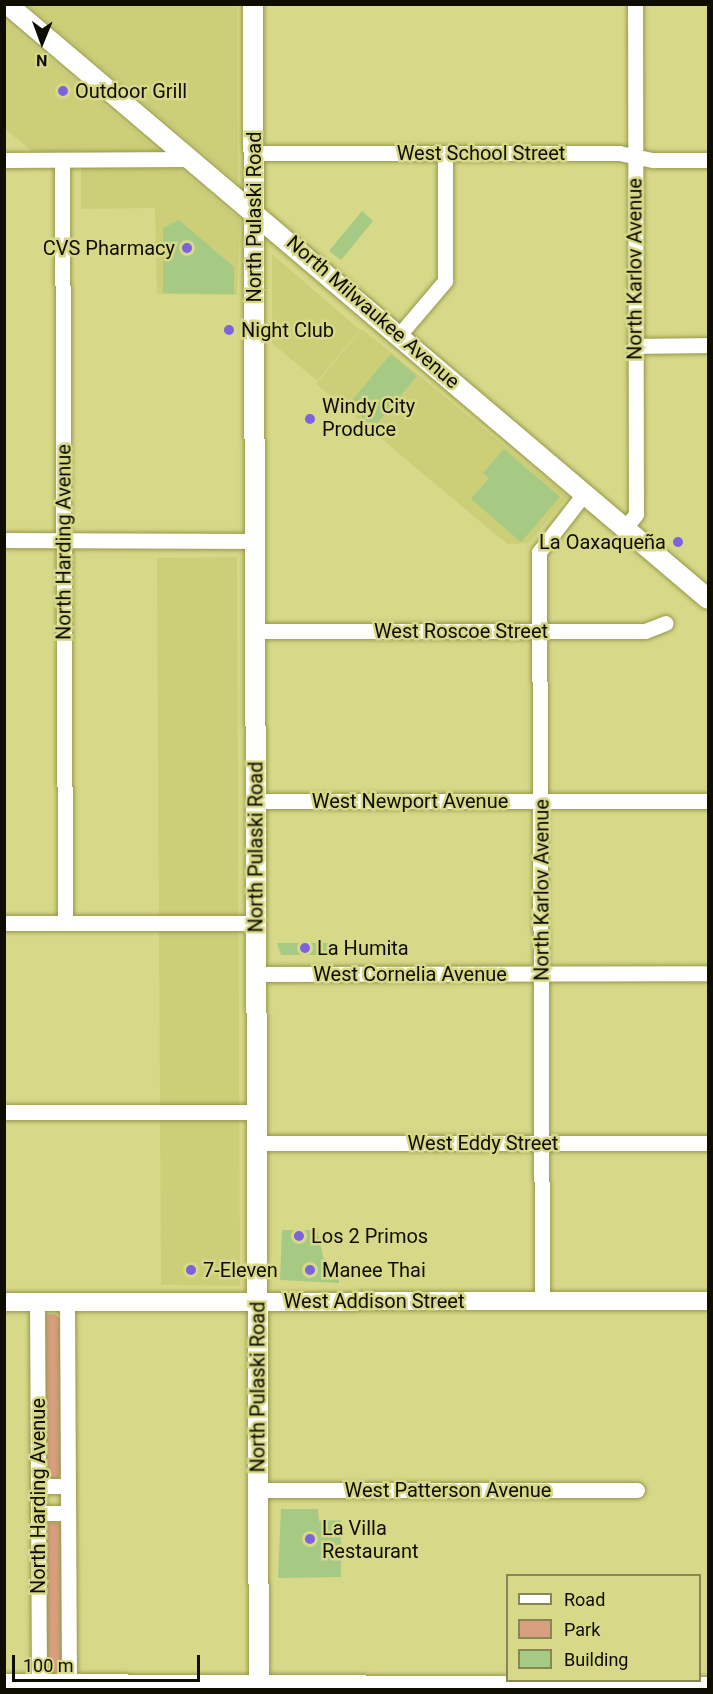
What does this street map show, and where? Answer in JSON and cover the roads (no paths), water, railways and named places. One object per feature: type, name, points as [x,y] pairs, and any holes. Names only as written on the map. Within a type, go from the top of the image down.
[{"type":"main road","name":"North Milwaukee Avenue","points":[[7,4],[253,209],[400,334],[583,495],[708,599]]},
{"type":"main road","name":"North Pulaski Road","points":[[253,4],[259,1685]]},
{"type":"street","name":"North Karlov Avenue","points":[[624,529],[636,514],[635,4]]},
{"type":"street","name":"West School Street","points":[[254,153],[445,153],[635,156],[708,160]]},
{"type":"street","points":[[400,334],[446,281],[445,153]]},
{"type":"street","points":[[4,159],[192,159]]},
{"type":"street","name":"North Harding Avenue","points":[[62,160],[65,923]]},
{"type":"street","points":[[635,346],[708,345]]},
{"type":"street","name":"North Karlov Avenue","points":[[542,1301],[539,552],[583,495]]},
{"type":"street","points":[[4,540],[255,541]]},
{"type":"street","name":"West Roscoe Street","points":[[255,631],[645,631],[666,623]]},
{"type":"street","name":"West Newport Avenue","points":[[255,801],[708,801]]},
{"type":"street","points":[[4,923],[256,923]]},
{"type":"street","name":"West Cornelia Avenue","points":[[256,974],[708,973]]},
{"type":"street","points":[[4,1112],[256,1112]]},
{"type":"street","name":"West Eddy Street","points":[[257,1143],[708,1143]]},
{"type":"street","name":"West Addison Street","points":[[4,1302],[708,1301]]},
{"type":"street","name":"North Harding Avenue","points":[[37,1302],[39,1685]]},
{"type":"street","name":"North Harding Avenue","points":[[68,1302],[69,1685]]},
{"type":"street","points":[[38,1486],[68,1486]]},
{"type":"street","name":"West Patterson Avenue","points":[[259,1490],[637,1490]]},
{"type":"street","points":[[38,1514],[68,1513]]},
{"type":"street","points":[[4,1681],[39,1685],[708,1684]]},
{"type":"place","name":"Outdoor Grill","points":[[63,91]]},
{"type":"place","name":"CVS Pharmacy","points":[[187,248]]},
{"type":"place","name":"Night Club","points":[[229,330]]},
{"type":"place","name":"Windy City Produce","points":[[310,419]]},
{"type":"place","name":"La Oaxaqueña","points":[[678,542]]},
{"type":"place","name":"La Humita","points":[[305,948]]},
{"type":"place","name":"Los 2 Primos","points":[[299,1236]]},
{"type":"place","name":"7-Eleven","points":[[191,1270]]},
{"type":"place","name":"Manee Thai","points":[[310,1270]]},
{"type":"place","name":"La Villa Restaurant","points":[[310,1539]]}]
